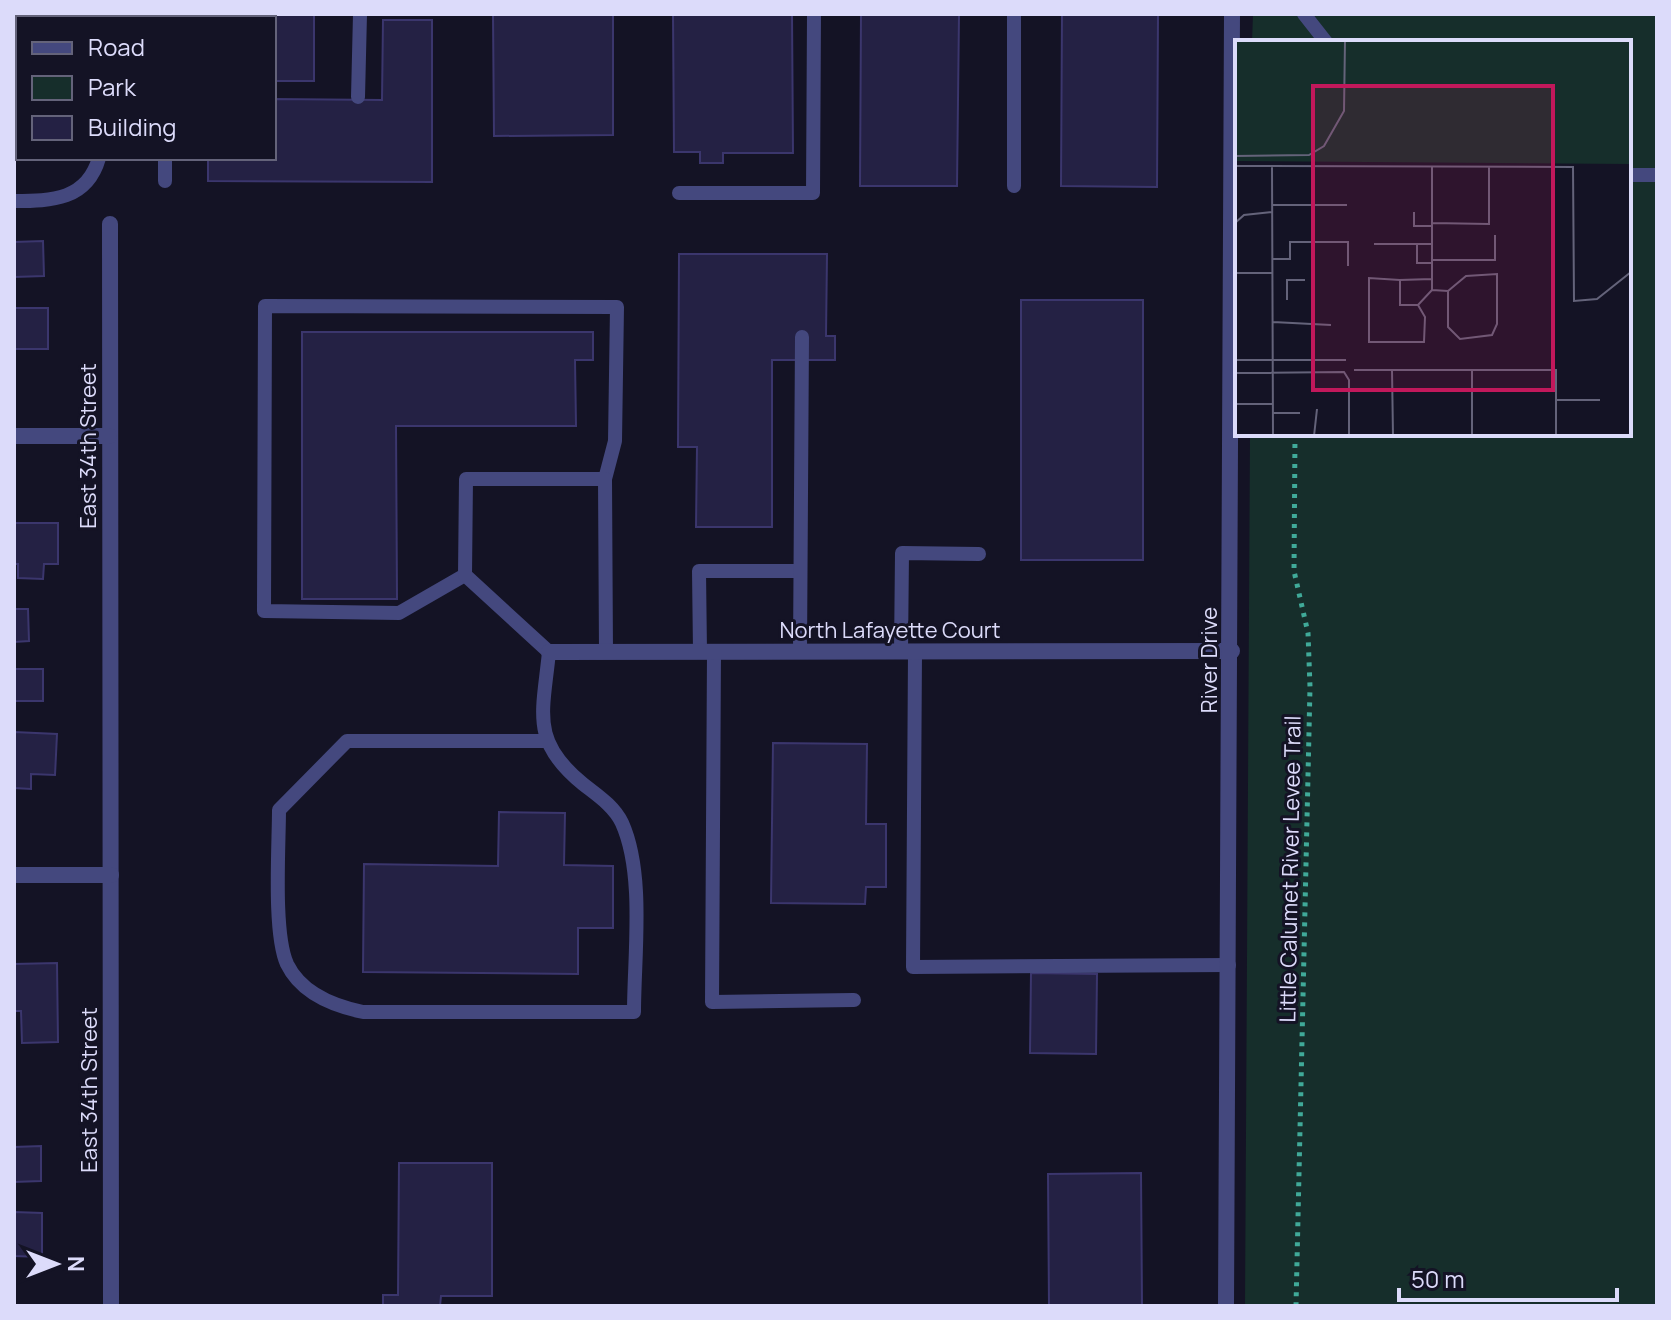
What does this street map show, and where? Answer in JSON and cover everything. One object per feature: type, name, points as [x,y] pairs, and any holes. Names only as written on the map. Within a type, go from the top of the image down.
[{"type":"street","name":"River Drive","points":[[1226,1306],[1232,651],[1232,14]]},
{"type":"street","name":"East 34th Street","points":[[110,224],[111,1306]]},
{"type":"street","points":[[14,436],[109,436]]},
{"type":"street","name":"North Lafayette Court","points":[[549,652],[1232,651]]},
{"type":"street","points":[[14,875],[111,875]]},
{"type":"lane","points":[[358,97],[360,14]]},
{"type":"lane","points":[[679,193],[813,193],[814,14]]},
{"type":"lane","points":[[1014,14],[1014,186]]},
{"type":"lane","points":[[1304,14],[1324,40]]},
{"type":"lane","points":[[14,201],[55,199],[73,194],[84,187],[98,160]]},
{"type":"lane","points":[[165,160],[165,181]]},
{"type":"lane","points":[[1631,175],[1657,175]]},
{"type":"lane","points":[[465,575],[399,613],[264,611],[265,306],[617,307],[615,441],[605,479],[606,652]]},
{"type":"lane","points":[[800,652],[802,337]]},
{"type":"lane","points":[[545,741],[347,741],[279,810],[282,936],[287,963],[301,984],[342,1008],[363,1012],[634,1012],[634,868],[621,820],[609,804],[553,757],[545,741],[549,652],[465,575],[466,479],[605,479]]},
{"type":"lane","points":[[979,554],[902,553],[908,652],[913,967],[1229,965]]},
{"type":"lane","points":[[800,571],[699,571],[707,652],[712,1002],[854,1000]]},
{"type":"path","name":"Little Calumet River Levee Trail","points":[[1295,436],[1294,571],[1308,633],[1310,687],[1296,1306]]},
{"type":"green space","points":[[1253,14],[1657,14],[1657,1306],[1245,1306],[1250,436],[1631,436],[1631,40],[1252,40]]},
{"type":"building","points":[[314,14],[314,81],[276,81],[276,16],[207,16]]},
{"type":"building","points":[[493,14],[613,14],[613,135],[494,136]]},
{"type":"building","points":[[673,14],[792,14],[793,153],[723,153],[723,163],[700,163],[700,152],[674,152]]},
{"type":"building","points":[[861,14],[959,14],[957,186],[860,186]]},
{"type":"building","points":[[1062,14],[1158,14],[1157,187],[1061,186]]},
{"type":"building","points":[[383,20],[432,20],[432,182],[208,181],[208,160],[276,160],[276,99],[382,100]]},
{"type":"building","points":[[14,45],[16,45],[16,118]]},
{"type":"building","points":[[43,241],[44,276],[14,277],[14,242]]},
{"type":"building","points":[[679,254],[827,254],[826,336],[835,336],[835,360],[772,360],[772,527],[696,527],[697,447],[678,447]]},
{"type":"building","points":[[1021,300],[1143,300],[1143,560],[1021,560]]},
{"type":"building","points":[[14,308],[48,308],[48,349],[14,349]]},
{"type":"building","points":[[302,332],[593,332],[593,360],[575,360],[576,426],[396,426],[397,599],[302,599]]},
{"type":"building","points":[[14,523],[58,523],[58,564],[44,564],[43,579],[18,578],[18,564],[14,564]]},
{"type":"building","points":[[14,609],[28,609],[29,641],[14,642]]},
{"type":"building","points":[[14,669],[43,669],[43,701],[14,701]]},
{"type":"building","points":[[14,732],[57,734],[55,775],[31,774],[31,789],[14,788]]},
{"type":"building","points":[[773,743],[867,744],[866,824],[886,824],[886,887],[866,887],[865,904],[771,903]]},
{"type":"building","points":[[499,812],[565,813],[564,865],[613,866],[613,928],[578,928],[578,974],[363,972],[364,864],[498,866]]},
{"type":"building","points":[[57,963],[58,1042],[22,1043],[21,1011],[14,1011],[14,964]]},
{"type":"building","points":[[1031,973],[1097,974],[1096,1054],[1030,1053]]},
{"type":"building","points":[[41,1146],[41,1181],[14,1182],[14,1147]]},
{"type":"building","points":[[399,1163],[492,1163],[492,1296],[441,1296],[440,1306],[383,1306],[383,1295],[398,1295]]},
{"type":"building","points":[[1141,1173],[1142,1306],[1049,1306],[1048,1174]]},
{"type":"building","points":[[14,1212],[42,1213],[42,1257],[14,1256]]}]
